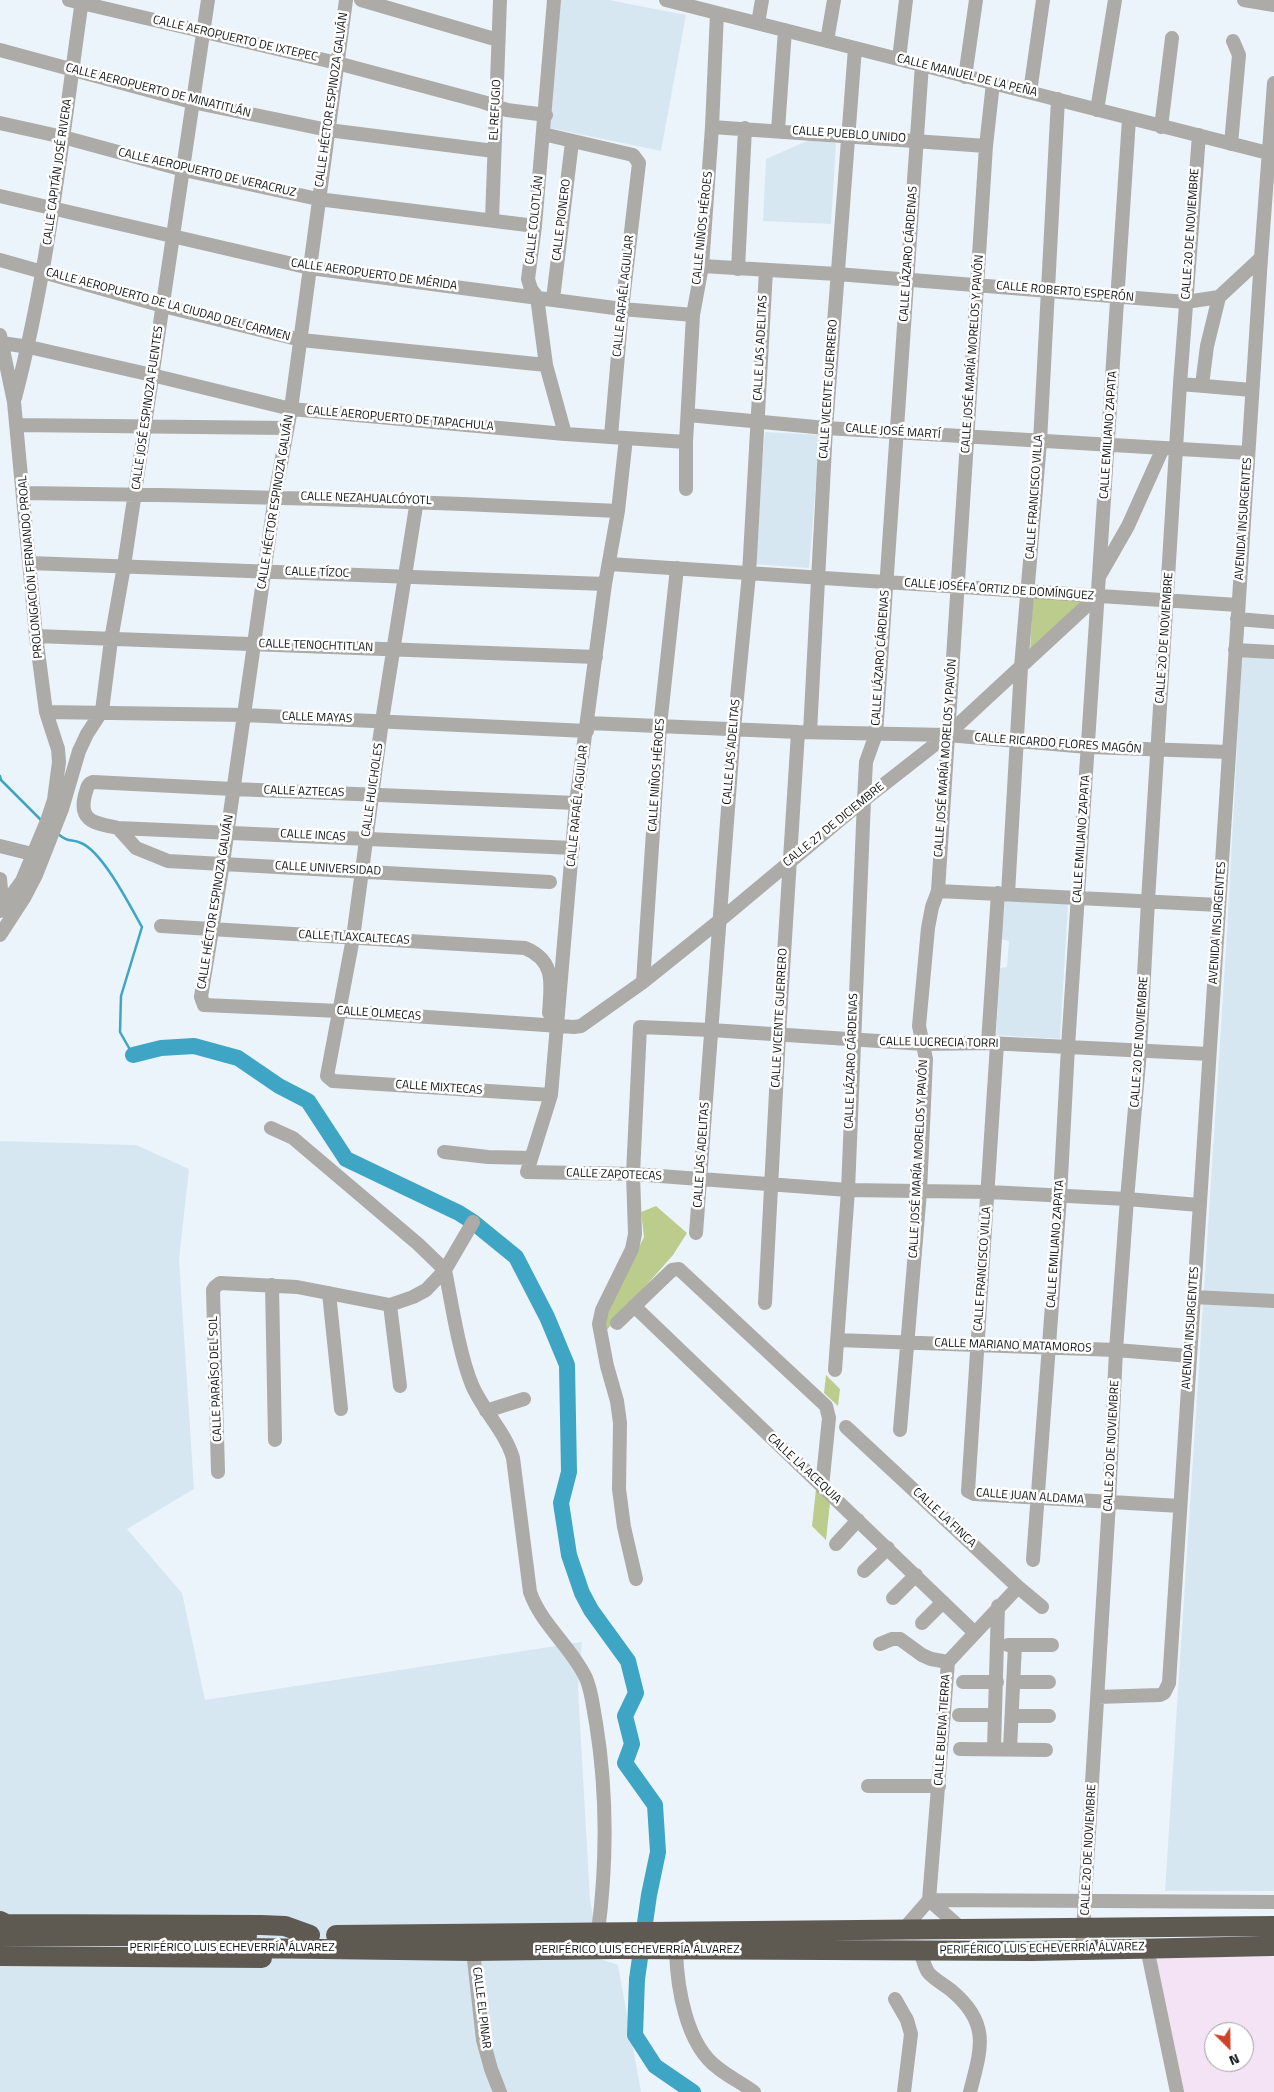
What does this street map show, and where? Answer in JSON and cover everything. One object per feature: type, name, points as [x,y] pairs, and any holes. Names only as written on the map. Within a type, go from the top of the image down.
[{"type":"highway","points":[[310,1935],[285,1926],[261,1925],[2,1927],[1,1938],[7,1952],[4,1953],[304,1958],[321,1956],[342,1948]]},
{"type":"highway","name":"PERIFÉRICO LUIS ECHEVERRÍA ÁLVAREZ","points":[[667,1944],[902,1931],[1274,1926]]},
{"type":"highway","name":"PERIFÉRICO LUIS ECHEVERRÍA ÁLVAREZ","points":[[2,1927],[342,1948],[474,1951],[611,1937]]},
{"type":"highway","name":"PERIFÉRICO LUIS ECHEVERRÍA ÁLVAREZ","points":[[4,1953],[246,1942],[310,1935],[611,1937],[667,1944],[920,1950],[1274,1946]]},
{"type":"street","name":"CALLE JOSÉ ESPINOZA FUENTES","points":[[58,804],[87,734],[102,711],[111,640],[174,237],[208,0]]},
{"type":"street","name":"CALLE HÉCTOR ESPINOZA GALVÁN","points":[[202,1002],[201,997],[223,864],[275,496],[301,340],[318,199],[346,0]]},
{"type":"street","points":[[361,0],[498,40]]},
{"type":"street","name":"EL REFUGIO","points":[[492,220],[500,0]]},
{"type":"street","name":"CALLE COLOTLÁN","points":[[553,0],[546,115],[528,279],[531,289],[537,297],[546,365],[565,434]]},
{"type":"street","name":"CALLE MANUEL DE LA PEÑA","points":[[666,0],[696,4],[717,13],[1268,153]]},
{"type":"street","points":[[758,23],[762,0]]},
{"type":"street","points":[[827,40],[834,0]]},
{"type":"street","points":[[899,59],[906,0]]},
{"type":"street","points":[[965,77],[976,0]]},
{"type":"street","points":[[1030,92],[1043,0]]},
{"type":"street","points":[[1096,110],[1115,0]]},
{"type":"street","points":[[1244,0],[1274,5]]},
{"type":"street","name":"CALLE AEROPUERTO DE IXTEPEC","points":[[78,1],[337,64],[497,107],[518,112],[546,115]]},
{"type":"street","name":"CALLE CAPITÁN JOSÉ RIVERA","points":[[14,402],[29,347],[44,271],[72,69],[78,1]]},
{"type":"street","name":"CALLE NIÑOS HÉROES","points":[[686,489],[686,442],[693,315],[702,266],[712,127],[717,13]]},
{"type":"street","points":[[778,130],[785,30]]},
{"type":"street","points":[[1161,127],[1172,38]]},
{"type":"street","points":[[1231,144],[1239,55],[1233,41]]},
{"type":"street","name":"CALLE VICENTE GUERRERO","points":[[765,1303],[790,861],[818,577],[826,428],[855,48]]},
{"type":"street","name":"CALLE AEROPUERTO DE MINATITLÁN","points":[[0,50],[192,102],[328,130],[494,150]]},
{"type":"street","name":"CALLE LÁZARO CÁRDENAS","points":[[835,1370],[848,1190],[852,1040],[866,762],[876,734],[922,64]]},
{"type":"street","name":"CALLE JOSÉ MARÍA MORELOS Y PAVÓN","points":[[900,1430],[920,1192],[926,1059],[924,1044],[918,1026],[928,928],[932,907],[938,891],[986,146],[993,83]]},
{"type":"street","name":"AVENIDA INSURGENTES","points":[[1097,1697],[1154,1696],[1164,1693],[1169,1683],[1260,258],[1274,83]]},
{"type":"street","name":"CALLE FRANCISCO VILLA","points":[[970,1493],[968,1490],[989,1192],[993,1044],[1003,894],[1017,742],[1021,667],[1040,442],[1058,99]]},
{"type":"street","name":"CALLE EMILIANO ZAPATA","points":[[1033,1560],[1036,1498],[1060,1197],[1096,597],[1108,446],[1129,119]]},
{"type":"street","name":"CALLE AEROPUERTO DE VERACRUZ","points":[[0,123],[63,137],[184,170],[318,199],[535,226]]},
{"type":"street","name":"CALLE PUEBLO UNIDO","points":[[712,127],[778,130],[986,146]]},
{"type":"street","points":[[738,269],[745,128]]},
{"type":"street","points":[[543,134],[572,142]]},
{"type":"street","name":"CALLE 20 DE NOVIEMBRE","points":[[1082,1948],[1109,1502],[1116,1350],[1140,1051],[1167,600],[1170,448],[1180,384],[1199,136]]},
{"type":"street","name":"CALLE RAFAÉL AGUILAR","points":[[572,142],[636,157],[639,163],[622,309],[611,436]]},
{"type":"street","name":"CALLE PIONERO","points":[[552,299],[572,142]]},
{"type":"street","name":"CALLE AEROPUERTO DE MÉRIDA","points":[[0,196],[310,268],[622,309],[693,315]]},
{"type":"street","points":[[1202,385],[1209,338],[1219,297],[1260,258]]},
{"type":"street","name":"CALLE AEROPUERTO DE LA CIUDAD DEL CARMEN","points":[[0,260],[163,306],[301,340],[546,365]]},
{"type":"street","name":"CALLE ROBERTO ESPERÓN","points":[[702,266],[908,279],[1186,302],[1219,297]]},
{"type":"street","name":"CALLE LAS ADELITAS","points":[[696,1232],[702,1180],[719,921],[748,574],[766,270]]},
{"type":"street","name":"CALLE AEROPUERTO DE TAPACHULA","points":[[1,338],[29,347],[291,409],[565,434],[686,442]]},
{"type":"street","name":"PROLONGACIÓN FERNANDO PROAL","points":[[1,338],[14,402],[36,636],[46,712],[58,749],[58,804]]},
{"type":"street","points":[[1180,384],[1252,390]]},
{"type":"street","name":"CALLE JOSÉ MARTÍ","points":[[688,415],[826,428],[1248,453]]},
{"type":"street","points":[[16,424],[286,428]]},
{"type":"street","name":"CALLE RAFAÉL AGUILAR","points":[[529,1165],[551,1095],[553,1026],[573,848],[576,803],[605,584],[618,511],[626,438]]},
{"type":"street","points":[[1099,575],[1170,448]]},
{"type":"street","name":"CALLE NEZAHUALCÓYOTL","points":[[24,493],[417,500],[618,511]]},
{"type":"street","name":"CALLE HUICHOLES","points":[[329,1078],[327,1073],[353,938],[382,721],[417,500]]},
{"type":"street","name":"CALLE TÍZOC","points":[[29,563],[605,584]]},
{"type":"street","name":"CALLE JOSÉFA ORTIZ DE DOMÍNGUEZ","points":[[609,564],[1096,597],[1167,600],[1238,612],[1274,622]]},
{"type":"street","name":"CALLE NIÑOS HÉROES","points":[[643,982],[660,726],[677,568]]},
{"type":"street","name":"CALLE 27 DE DICIEMBRE","points":[[553,1026],[582,1026],[643,982],[864,800],[947,735],[1096,597]]},
{"type":"street","name":"CALLE TENOCHTITLAN","points":[[36,636],[596,657]]},
{"type":"street","points":[[1235,650],[1274,652]]},
{"type":"street","name":"CALLE MAYAS","points":[[46,712],[102,711],[587,727]]},
{"type":"street","name":"CALLE RICARDO FLORES MAGÓN","points":[[587,727],[660,726],[947,735],[1088,747],[1229,752]]},
{"type":"street","name":"CALLE AZTECAS","points":[[85,815],[82,806],[91,782],[576,803]]},
{"type":"street","points":[[0,934],[24,898],[58,804]]},
{"type":"street","name":"CALLE INCAS","points":[[85,815],[103,825],[118,828],[573,848]]},
{"type":"street","name":"CALLE UNIVERSIDAD","points":[[118,828],[136,848],[168,861],[550,882]]},
{"type":"street","points":[[0,909],[22,881],[32,854],[44,844]]},
{"type":"street","points":[[0,846],[32,854]]},
{"type":"street","points":[[0,879],[2,900],[0,909]]},
{"type":"street","points":[[938,891],[1219,905]]},
{"type":"street","name":"CALLE TLAXCALTECAS","points":[[161,926],[525,948],[543,958],[550,976],[553,1026]]},
{"type":"street","name":"CALLE OLMECAS","points":[[202,1002],[208,1006],[339,1011],[553,1026]]},
{"type":"street","name":"CALLE LUCRECIA TORRI","points":[[633,1174],[640,1027],[924,1044],[993,1044],[1209,1054]]},
{"type":"street","name":"CALLE MIXTECAS","points":[[329,1078],[333,1081],[551,1095]]},
{"type":"street","points":[[271,1128],[293,1138],[418,1244],[444,1270],[471,1383],[486,1411],[505,1438],[513,1458],[530,1592],[535,1606],[544,1620],[577,1660],[590,1687],[603,1766],[604,1854],[611,1937]]},
{"type":"street","name":"CALLE ZAPOTECAS","points":[[444,1152],[529,1165],[771,1185],[848,1190],[989,1192],[1127,1199],[1199,1205]]},
{"type":"street","points":[[633,1174],[635,1234],[632,1249],[602,1310],[599,1324],[607,1366],[617,1401],[620,1431],[619,1489],[624,1527],[636,1579]]},
{"type":"street","points":[[275,1440],[272,1285],[297,1287],[390,1305],[426,1290],[444,1270],[473,1222]]},
{"type":"street","points":[[617,1323],[675,1268],[679,1269],[822,1402],[828,1410],[829,1418],[822,1487]]},
{"type":"street","name":"CALLE PARAÍSO DEL SOL","points":[[218,1472],[214,1287],[220,1283],[272,1285]]},
{"type":"street","points":[[329,1293],[341,1409]]},
{"type":"street","points":[[1193,1297],[1274,1301]]},
{"type":"street","points":[[390,1305],[400,1386]]},
{"type":"street","name":"CALLE LA ACEQUIA","points":[[634,1306],[974,1632]]},
{"type":"street","name":"CALLE MARIANO MATAMOROS","points":[[837,1340],[1116,1350],[1190,1356]]},
{"type":"street","points":[[486,1411],[524,1399]]},
{"type":"street","name":"CALLE LA FINCA","points":[[846,1427],[1018,1587],[1042,1607]]},
{"type":"street","name":"CALLE JUAN ALDAMA","points":[[970,1493],[1180,1506]]},
{"type":"street","points":[[836,1544],[858,1520]]},
{"type":"street","points":[[864,1571],[888,1548]]},
{"type":"street","points":[[894,1598],[916,1575]]},
{"type":"street","name":"CALLE BUENA TIERRA","points":[[929,1900],[948,1662],[998,1606],[1018,1587]]},
{"type":"street","points":[[922,1623],[944,1602]]},
{"type":"street","points":[[994,1748],[998,1606]]},
{"type":"street","points":[[880,1644],[892,1639],[900,1639],[931,1659],[948,1662]]},
{"type":"street","points":[[1010,1749],[1015,1645]]},
{"type":"street","points":[[998,1646],[1052,1645]]},
{"type":"street","points":[[963,1682],[997,1682]]},
{"type":"street","points":[[1013,1682],[1049,1682]]},
{"type":"street","points":[[959,1715],[995,1715]]},
{"type":"street","points":[[1012,1716],[1048,1716]]},
{"type":"street","points":[[960,1749],[1046,1750]]},
{"type":"street","points":[[868,1786],[939,1786]]},
{"type":"street","points":[[929,1900],[963,1930]]},
{"type":"street","points":[[902,1931],[929,1900],[1274,1902]]},
{"type":"street","points":[[667,1944],[680,1998],[700,2050],[717,2068],[754,2092]]},
{"type":"street","points":[[1147,1948],[1177,2092]]},
{"type":"street","points":[[920,1950],[928,1972],[954,1992],[969,2009],[980,2032],[981,2040],[978,2061],[970,2092]]},
{"type":"street","name":"CALLE EL PINAR","points":[[474,1951],[483,2040],[490,2069],[500,2092]]},
{"type":"street","points":[[895,1998],[907,2020],[911,2034],[904,2092]]},
{"type":"shaded area","points":[[560,0],[609,0],[686,15],[661,151],[550,128]]},
{"type":"shaded area","points":[[809,140],[836,143],[831,224],[763,221],[766,159]]},
{"type":"shaded area","points":[[765,432],[820,435],[809,568],[752,564]]},
{"type":"shaded area","points":[[1242,654],[1274,656],[1274,1891],[1165,1891],[1227,933]]},
{"type":"shaded area","points":[[1005,901],[1068,904],[1060,1039],[996,1035],[1000,968],[1007,967],[1009,941],[1001,939]]},
{"type":"shaded area","points":[[0,1141],[136,1145],[189,1169],[179,1259],[194,1489],[127,1529],[182,1593],[205,1700],[582,1642],[578,1689],[590,1899],[600,1959],[618,1965],[641,2092],[0,2092]]},
{"type":"shaded area","points":[[1157,1956],[1274,1957],[1274,2092],[1184,2092],[1156,1975]]},
{"type":"green space","points":[[1033,598],[1086,600],[1030,651]]},
{"type":"green space","points":[[656,1206],[687,1233],[673,1255],[605,1332],[601,1324],[644,1237],[641,1212]]},
{"type":"green space","points":[[826,1375],[840,1389],[838,1406],[824,1393]]},
{"type":"green space","points":[[816,1489],[830,1503],[826,1540],[812,1526]]},
{"type":"waterway","points":[[0,776],[1,780],[41,820]]},
{"type":"waterway","points":[[57,833],[67,840],[81,843],[98,857],[107,868],[142,927],[121,996],[120,1032],[133,1055]]},
{"type":"waterway","points":[[133,1055],[161,1048],[194,1046],[238,1058],[279,1086],[308,1101],[346,1159],[459,1213],[516,1257],[547,1317],[567,1365],[569,1472],[561,1503],[569,1555],[582,1593],[591,1610],[628,1661],[636,1693],[625,1716],[632,1744],[625,1763],[655,1805],[658,1852],[649,1895],[637,1979],[635,2035],[655,2066],[693,2092]]}]
